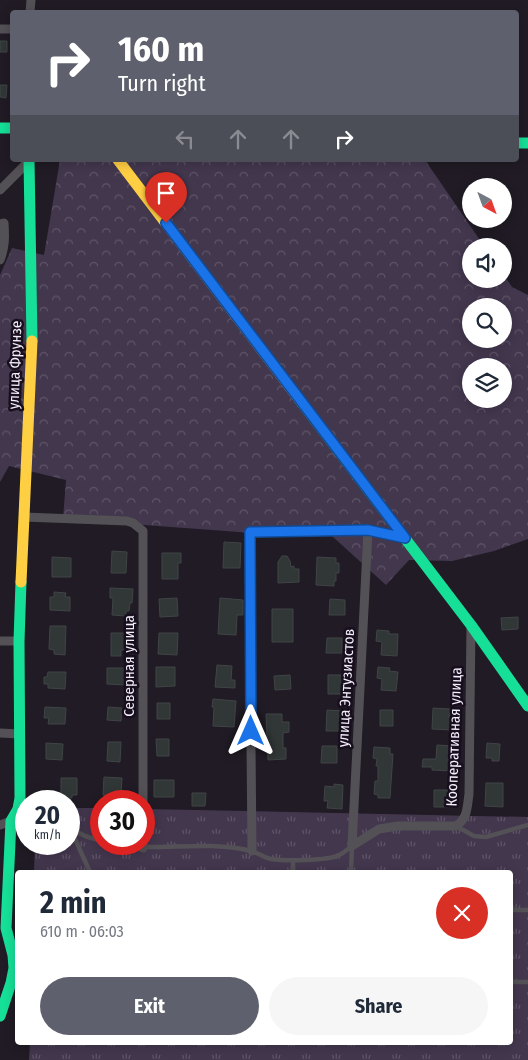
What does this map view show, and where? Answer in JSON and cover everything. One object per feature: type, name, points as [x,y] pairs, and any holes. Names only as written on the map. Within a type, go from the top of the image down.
[{"type":"street","points":[[0,190],[27,162]]},
{"type":"street","name":"улица Фрунзе","points":[[0,1016],[11,984],[14,968],[14,955],[3,928],[5,823],[18,809],[20,798],[19,641],[32,332],[29,162]]},
{"type":"street","points":[[120,162],[471,625],[528,706]]},
{"type":"street","points":[[0,260],[4,248],[2,224]]},
{"type":"street","name":"Северная улица","points":[[24,517],[127,521],[143,531],[143,790]]},
{"type":"street","points":[[252,851],[250,532],[368,530],[405,538]]},
{"type":"street","name":"улица Энтузиастов","points":[[352,846],[368,530]]},
{"type":"street","name":"Кооперативная улица","points":[[352,846],[379,829],[398,826],[456,826],[463,821],[467,811],[469,794],[471,625]]},
{"type":"street","points":[[0,641],[19,641]]},
{"type":"street","points":[[0,733],[20,734]]},
{"type":"lane","points":[[456,826],[474,836],[486,837],[528,825]]},
{"type":"lane","points":[[155,846],[211,846],[252,851],[260,856],[272,859],[293,860],[332,858],[340,855],[352,846]]},
{"type":"lane","points":[[351,870],[352,846]]},
{"type":"lane","points":[[80,849],[91,870]]},
{"type":"lane","points":[[293,860],[293,870]]},
{"type":"lane","points":[[513,910],[528,910]]},
{"type":"lane","points":[[513,982],[528,982]]},
{"type":"green space","points":[[60,162],[426,162],[462,214],[462,228],[472,228],[479,238],[462,238],[462,288],[512,287],[528,295],[528,539],[494,551],[452,561],[409,560],[386,585],[332,536],[293,536],[63,519],[66,480],[9,466],[0,482],[0,275],[12,248],[44,255]]},
{"type":"green space","points":[[80,808],[90,808],[90,855],[155,855],[155,809],[528,817],[528,1060],[29,1060],[30,1045],[513,1045],[513,870],[34,870],[35,855],[80,855]]},
{"type":"building","points":[[0,41],[7,41],[7,52],[0,52]]},
{"type":"building","points":[[0,85],[7,85],[6,98],[0,97]]},
{"type":"building","points":[[224,542],[241,543],[240,568],[223,568]]},
{"type":"building","points":[[112,551],[127,552],[126,573],[111,573]]},
{"type":"building","points":[[162,553],[181,553],[181,563],[178,563],[178,579],[162,579]]},
{"type":"building","points":[[282,556],[287,556],[291,567],[294,566],[294,569],[299,569],[299,582],[278,583],[278,562]]},
{"type":"building","points":[[52,557],[71,558],[71,577],[52,577]]},
{"type":"building","points":[[317,557],[336,558],[336,563],[339,563],[339,573],[336,573],[334,586],[316,585]]},
{"type":"building","points":[[110,588],[133,589],[132,603],[130,603],[129,611],[126,611],[126,616],[112,615],[113,598],[110,598]]},
{"type":"building","points":[[54,592],[66,593],[65,597],[70,597],[70,611],[50,610],[50,597],[54,597]]},
{"type":"building","points":[[177,598],[178,616],[160,617],[159,599]]},
{"type":"building","points":[[220,598],[243,600],[243,615],[237,615],[236,635],[218,634]]},
{"type":"building","points":[[330,599],[345,600],[345,615],[329,615]]},
{"type":"building","points":[[272,609],[293,609],[293,642],[272,642]]},
{"type":"building","points":[[518,617],[518,629],[502,630],[501,618]]},
{"type":"building","points":[[50,626],[66,626],[65,655],[54,654],[54,650],[49,649]]},
{"type":"building","points":[[377,630],[389,631],[389,634],[398,634],[397,656],[381,655],[382,642],[376,641]]},
{"type":"building","points":[[111,633],[125,633],[125,650],[121,650],[121,656],[111,656]]},
{"type":"building","points":[[159,633],[178,633],[177,655],[158,654]]},
{"type":"building","points":[[327,638],[342,638],[342,653],[326,653]]},
{"type":"building","points":[[217,665],[232,666],[231,680],[235,680],[235,688],[215,687]]},
{"type":"building","points":[[156,667],[175,667],[175,686],[156,687]]},
{"type":"building","points":[[378,667],[390,668],[389,671],[398,672],[396,691],[381,690],[382,679],[377,678]]},
{"type":"building","points":[[107,668],[126,668],[126,685],[107,684]]},
{"type":"building","points":[[48,672],[66,672],[65,689],[48,688],[48,684],[44,684],[44,677],[47,677]]},
{"type":"building","points":[[290,675],[291,689],[275,690],[274,676]]},
{"type":"building","points":[[328,675],[344,675],[344,694],[328,694]]},
{"type":"building","points":[[213,699],[236,701],[234,727],[213,726]]},
{"type":"building","points":[[157,703],[170,703],[170,719],[157,719]]},
{"type":"building","points":[[45,707],[66,708],[65,724],[48,724],[49,718],[44,718]]},
{"type":"building","points":[[108,707],[122,708],[121,721],[107,720]]},
{"type":"building","points":[[433,708],[450,709],[449,718],[452,718],[452,730],[432,729]]},
{"type":"building","points":[[327,710],[344,711],[343,731],[326,731]]},
{"type":"building","points":[[380,710],[393,710],[393,726],[380,726]]},
{"type":"building","points":[[266,714],[282,714],[282,722],[289,722],[289,732],[283,733],[283,748],[286,748],[286,759],[268,760]]},
{"type":"building","points":[[156,739],[169,739],[169,756],[157,756]]},
{"type":"building","points":[[108,742],[121,742],[120,762],[107,761]]},
{"type":"building","points":[[46,743],[63,744],[62,760],[46,759]]},
{"type":"building","points":[[487,743],[500,744],[499,761],[492,761],[492,758],[486,758]]},
{"type":"building","points":[[437,745],[452,746],[451,771],[432,770],[432,767],[422,767],[423,759],[436,759]]},
{"type":"building","points":[[322,746],[337,746],[337,763],[321,763]]},
{"type":"building","points":[[374,747],[390,748],[390,754],[393,754],[390,798],[378,798],[378,795],[374,794],[375,781],[378,781],[378,766],[376,766],[377,759],[373,758]]},
{"type":"building","points":[[104,777],[122,778],[121,790],[103,790]]},
{"type":"building","points":[[61,778],[77,778],[77,790],[61,790]]},
{"type":"building","points":[[154,780],[174,780],[174,797],[155,797]]},
{"type":"building","points":[[486,783],[503,783],[503,807],[485,806]]},
{"type":"building","points":[[334,784],[343,785],[342,809],[327,808],[328,801],[324,801],[325,786],[334,787]]},
{"type":"building","points":[[434,790],[453,790],[452,807],[434,807]]},
{"type":"building","points":[[192,793],[206,793],[205,806],[192,806]]},
{"type":"traffic: fast","points":[[0,128],[10,128]]},
{"type":"traffic: fast","points":[[519,143],[528,143]]},
{"type":"traffic: fast","points":[[29,162],[32,341]]},
{"type":"traffic: fast","points":[[302,403],[471,625],[528,706]]},
{"type":"traffic: fast","points":[[0,1016],[14,968],[13,955],[6,928],[11,821],[18,809],[20,798],[19,641],[21,582]]},
{"type":"traffic: slow","points":[[120,162],[302,403]]},
{"type":"traffic: slow","points":[[21,582],[32,341]]},
{"type":"route","points":[[166,223],[405,538],[368,530],[250,532],[251,731]]}]
